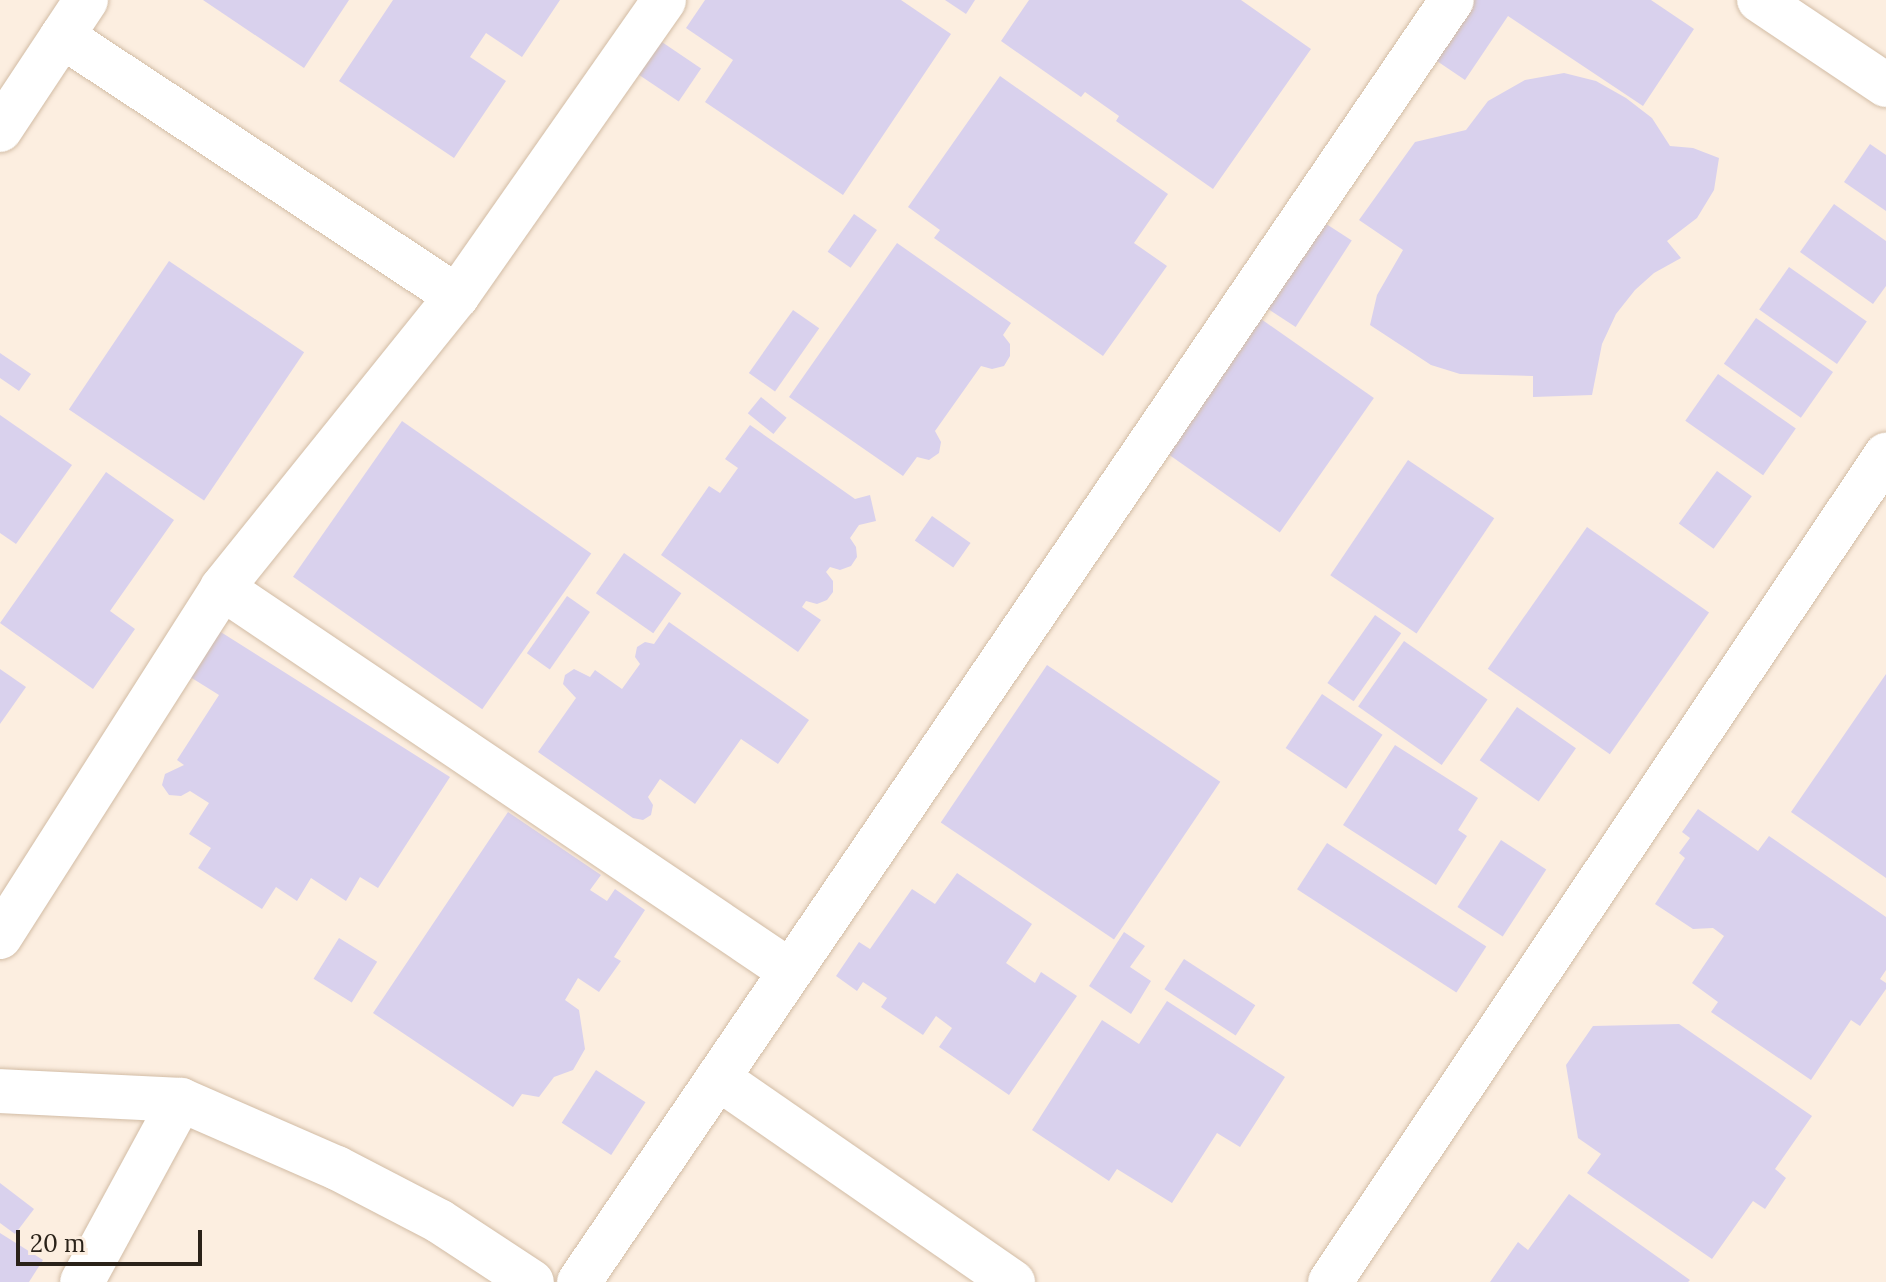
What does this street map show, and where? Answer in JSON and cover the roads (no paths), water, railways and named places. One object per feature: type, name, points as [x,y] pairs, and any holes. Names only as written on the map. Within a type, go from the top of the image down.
[{"type":"street","points":[[0,130],[86,0]]},
{"type":"street","points":[[0,937],[222,588],[457,296],[664,0]]},
{"type":"street","points":[[579,1282],[1452,0]]},
{"type":"street","points":[[1759,0],[1886,85]]},
{"type":"street","points":[[62,36],[457,296]]},
{"type":"street","points":[[1330,1282],[1886,455]]},
{"type":"street","points":[[222,588],[790,971]]},
{"type":"street","points":[[718,1078],[1013,1282]]},
{"type":"street","points":[[0,1091],[181,1100],[337,1168],[439,1221],[532,1282]]},
{"type":"street","points":[[82,1282],[181,1100]]}]
